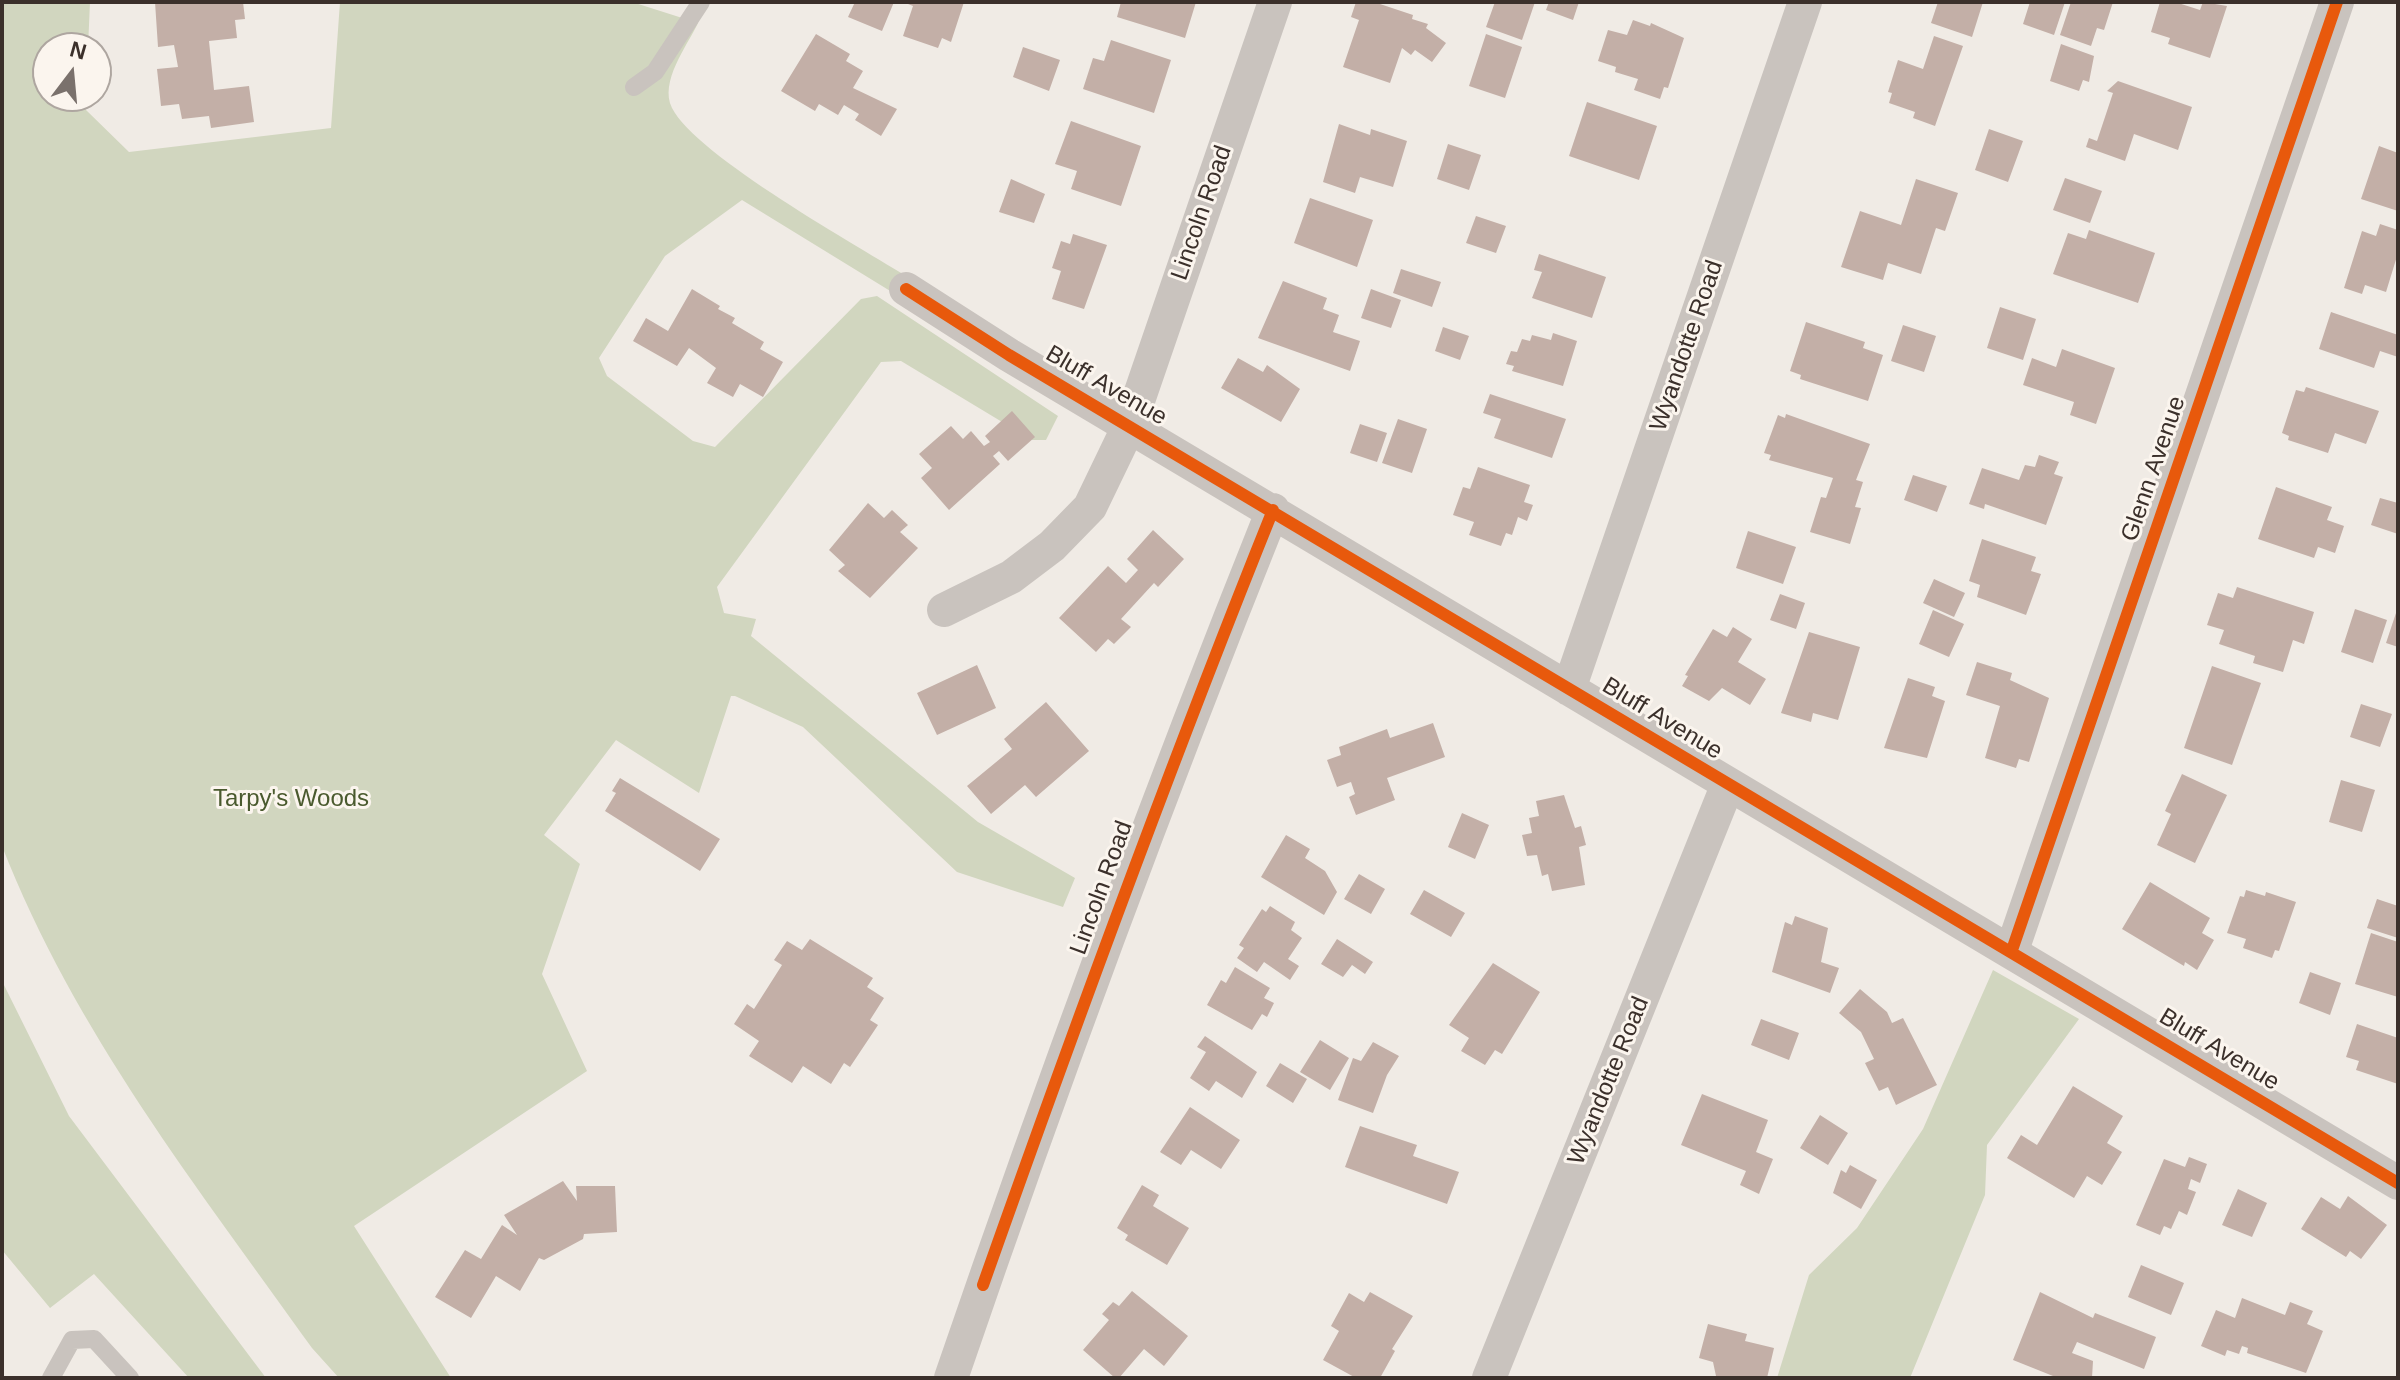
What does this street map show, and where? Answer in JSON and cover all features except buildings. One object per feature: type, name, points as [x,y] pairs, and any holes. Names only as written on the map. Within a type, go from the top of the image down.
[{"type":"street","name":"Lincoln Road","points":[[944,610],[1011,577],[1052,546],[1090,507],[1130,424],[1275,2]]},
{"type":"street","name":"Wyandotte Road","points":[[1569,689],[1805,2]]},
{"type":"street","name":"Glenn Avenue","points":[[2012,950],[2337,2]]},
{"type":"street","name":"Bluff Avenue","points":[[906,289],[1009,355],[1130,424],[2398,1183]]},
{"type":"street","name":"Lincoln Road","points":[[951,1378],[1152,817],[1225,623],[1273,510]]},
{"type":"street","name":"Wyandotte Road","points":[[1489,1378],[1728,784]]},
{"type":"lane","points":[[634,87],[655,72],[701,2]]},
{"type":"lane","points":[[51,1378],[72,1340],[94,1339],[130,1378]]},
{"type":"green space","name":"Tarpy's Woods","points":[[2,2],[90,2],[89,32],[32,32],[32,112],[88,112],[129,152],[331,128],[340,2],[632,2],[698,23],[676,64],[669,87],[672,108],[687,128],[781,200],[911,279],[900,297],[742,200],[665,256],[599,358],[607,376],[693,441],[715,447],[861,299],[877,296],[1058,416],[1046,440],[1032,440],[901,361],[881,362],[717,587],[724,613],[756,619],[751,636],[978,822],[1075,878],[1063,907],[957,872],[803,727],[735,696],[731,696],[699,793],[616,740],[544,835],[580,864],[542,974],[587,1071],[354,1226],[451,1378],[339,1378],[312,1348],[183,1168],[102,1044],[31,914],[2,846]]},
{"type":"green space","points":[[1993,970],[2079,1019],[1987,1145],[1985,1195],[1910,1378],[1777,1378],[1809,1275],[1857,1228],[1923,1129]]},
{"type":"green space","points":[[2,981],[69,1116],[266,1378],[189,1378],[94,1274],[50,1308],[2,1250]]},
{"type":"cycle path","points":[[2012,950],[2337,2]]},
{"type":"cycle path","points":[[906,289],[1009,355],[2398,1183]]},
{"type":"cycle path","points":[[983,1285],[1124,896],[1273,510]]}]
